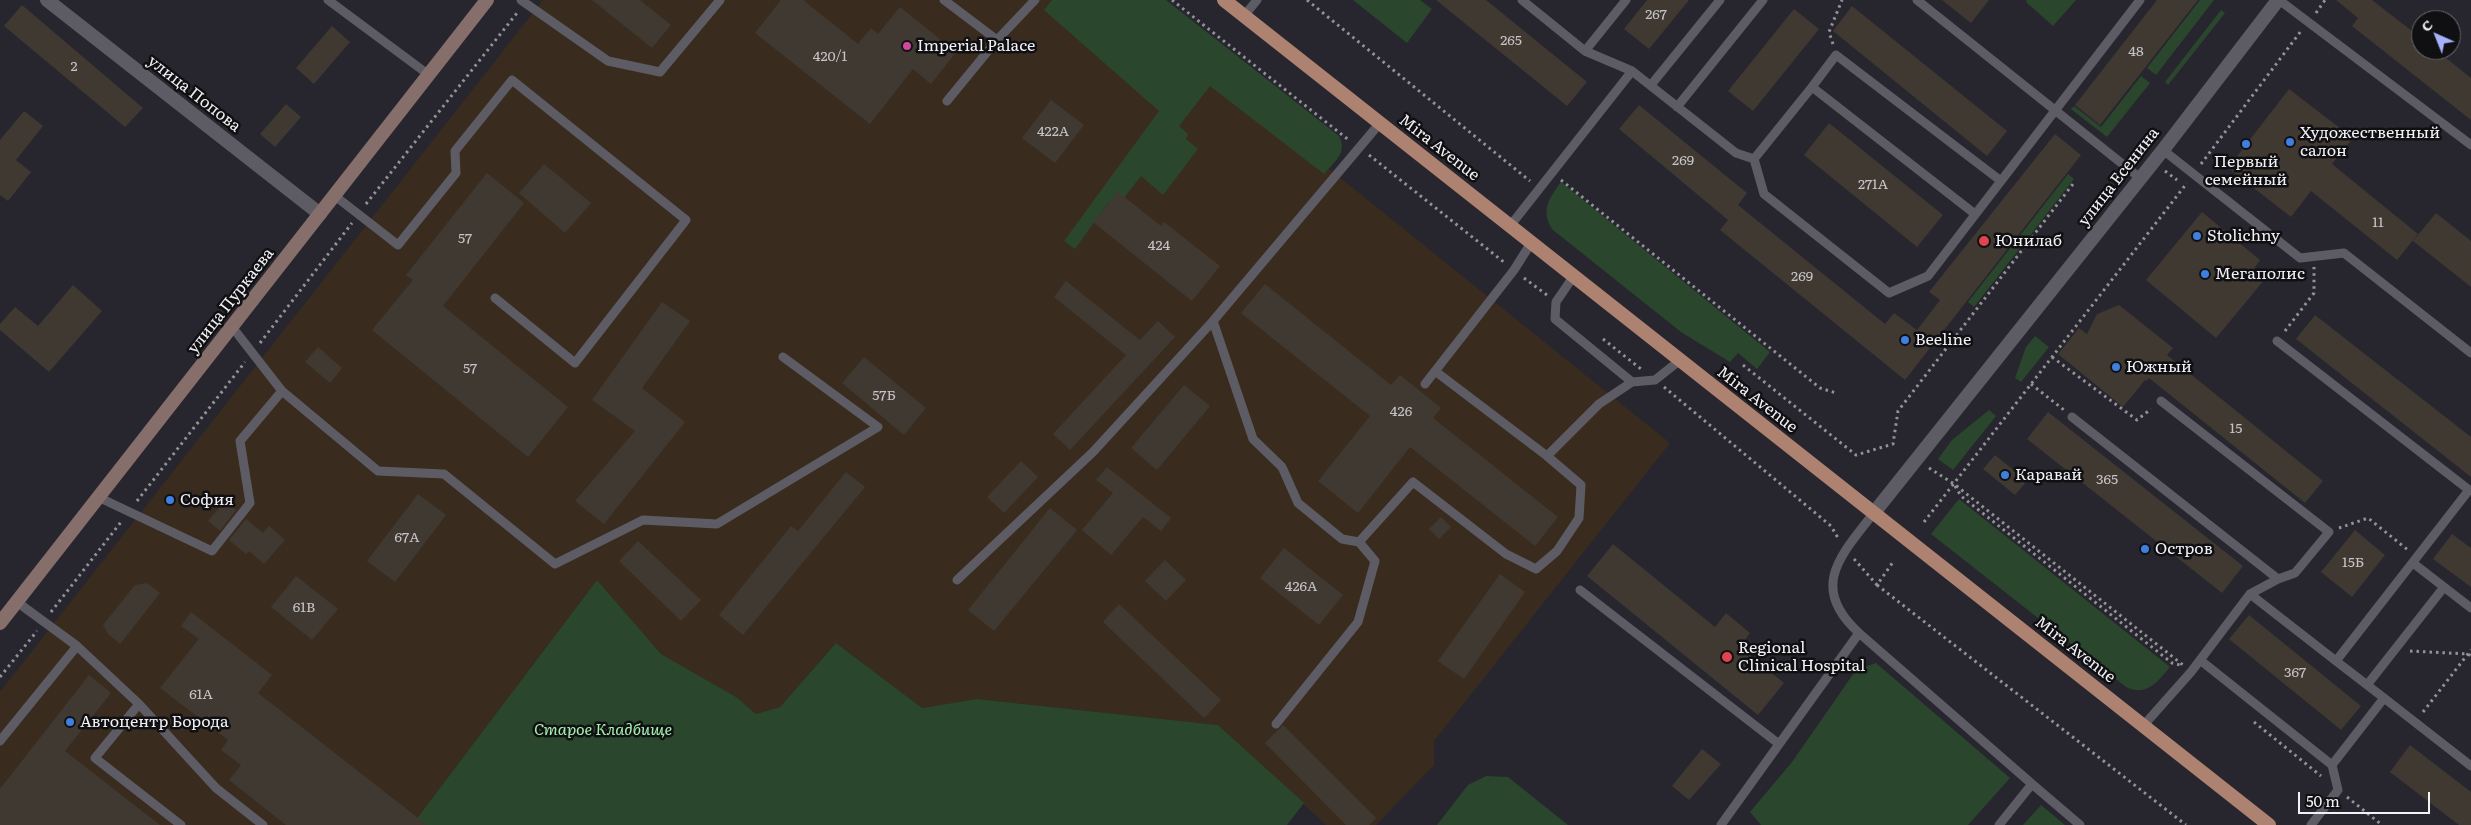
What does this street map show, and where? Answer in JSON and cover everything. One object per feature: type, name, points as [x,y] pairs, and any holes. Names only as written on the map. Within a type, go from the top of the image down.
[{"type":"main road","name":"улица Пуркаева","points":[[0,623],[233,328],[487,0]]},
{"type":"main road","name":"Mira Avenue","points":[[1224,0],[2268,825]]},
{"type":"street","name":"улица Попова","points":[[47,0],[320,214]]},
{"type":"street","name":"улица Есенина","points":[[1873,514],[2163,150],[2278,0]]},
{"type":"lane","points":[[328,0],[429,75]]},
{"type":"lane","points":[[523,2],[608,61],[660,72],[720,0]]},
{"type":"lane","points":[[944,0],[997,40]]},
{"type":"lane","points":[[947,101],[997,40],[1035,0]]},
{"type":"lane","points":[[1244,16],[1257,0]]},
{"type":"lane","points":[[1522,0],[1585,51],[1632,71],[1736,153],[1754,159]]},
{"type":"lane","points":[[1585,51],[1626,0]]},
{"type":"lane","points":[[1651,85],[1720,0]]},
{"type":"lane","points":[[1677,107],[1763,0]]},
{"type":"lane","points":[[1917,0],[2140,178]]},
{"type":"lane","points":[[1754,159],[1764,194],[1890,293],[1928,276],[2140,0]]},
{"type":"lane","points":[[2278,0],[2471,146]]},
{"type":"lane","points":[[1754,159],[1836,54],[2000,181]]},
{"type":"lane","points":[[1510,226],[1632,71]]},
{"type":"lane","points":[[335,196],[398,245],[456,173],[455,151],[512,80],[686,220],[575,363],[495,298]]},
{"type":"lane","points":[[1812,87],[1975,214]]},
{"type":"lane","points":[[957,580],[1093,452],[1213,321],[1380,123]]},
{"type":"lane","points":[[2163,150],[2300,258],[2344,253],[2471,353]]},
{"type":"lane","points":[[1425,384],[1514,270],[1531,243]]},
{"type":"lane","points":[[1573,277],[1556,302],[1555,319],[1632,382]]},
{"type":"lane","points":[[1213,321],[1253,439],[1282,467],[1298,503],[1342,539],[1359,542],[1374,562],[1358,622],[1276,724]]},
{"type":"lane","points":[[233,328],[282,391],[378,471],[444,474],[555,564],[643,520],[717,524],[878,427],[783,357]]},
{"type":"lane","points":[[2277,341],[2469,490],[2336,662]]},
{"type":"lane","points":[[1547,456],[1599,404],[1632,382],[1655,380],[1679,360]]},
{"type":"lane","points":[[1359,542],[1413,482],[1506,554],[1536,570],[1557,551],[1579,518],[1581,484],[1435,371]]},
{"type":"lane","points":[[98,497],[212,550],[250,503],[240,442],[282,391]]},
{"type":"lane","points":[[2143,726],[2200,660],[2250,594],[2278,579],[2295,573],[2329,532],[2162,401]]},
{"type":"lane","points":[[2072,416],[2278,579]]},
{"type":"lane","points":[[1873,514],[1846,549],[1836,566],[1834,595],[1840,614],[1858,633],[2080,825]]},
{"type":"lane","points":[[2415,560],[2444,587],[2471,608]]},
{"type":"lane","points":[[2367,685],[2444,587]]},
{"type":"lane","points":[[1580,590],[1779,744]]},
{"type":"lane","points":[[2250,594],[2471,766]]},
{"type":"lane","points":[[17,602],[77,646],[139,704],[216,788],[263,825]]},
{"type":"lane","points":[[1721,825],[1858,633]]},
{"type":"lane","points":[[0,741],[77,646]]},
{"type":"lane","points":[[2200,660],[2332,765],[2338,790],[2311,825]]},
{"type":"lane","points":[[2332,765],[2384,698]]},
{"type":"lane","points":[[139,704],[95,758],[180,825]]},
{"type":"lane","points":[[1998,825],[2032,784]]},
{"type":"path","points":[[1172,0],[1556,302]]},
{"type":"path","points":[[1307,0],[1540,189]]},
{"type":"path","points":[[1836,54],[1830,32],[1842,0]]},
{"type":"path","points":[[1924,522],[2194,174],[2326,0]]},
{"type":"path","points":[[0,677],[253,353],[523,2]]},
{"type":"path","points":[[1553,173],[1820,388],[1836,393]]},
{"type":"path","points":[[1743,365],[1856,455],[1893,444],[1898,411],[2073,184]]},
{"type":"path","points":[[2277,341],[2314,293],[2315,257]]},
{"type":"path","points":[[1602,338],[1831,526],[1846,549],[1877,584],[2186,825]]},
{"type":"path","points":[[2052,357],[2137,420],[2162,401]]},
{"type":"path","points":[[2031,384],[2072,416]]},
{"type":"path","points":[[1927,467],[1954,484],[2184,666]]},
{"type":"path","points":[[2329,532],[2368,518],[2415,560]]},
{"type":"path","points":[[1877,584],[1893,562]]},
{"type":"path","points":[[2394,650],[2470,654]]},
{"type":"path","points":[[2415,723],[2470,654]]},
{"type":"path","points":[[2253,722],[2382,825]]},
{"type":"shaded area","points":[[543,0],[1119,0],[1670,443],[1434,741],[1434,765],[1376,825],[1326,825],[1218,725],[977,699],[922,708],[836,643],[780,707],[756,714],[736,697],[661,654],[597,580],[412,825],[0,825],[0,692]]},
{"type":"green space","points":[[1052,0],[1166,0],[1339,136],[1342,147],[1339,157],[1324,174],[1210,86],[1179,126],[1188,134],[1186,139],[1198,149],[1163,195],[1141,176],[1116,208],[1108,203],[1075,249],[1064,241],[1159,111],[1044,10]]},
{"type":"green space","points":[[1353,0],[1420,0],[1432,9],[1407,43]]},
{"type":"green space","points":[[2027,0],[2076,0],[2053,26],[2026,2]]},
{"type":"green space","points":[[2200,0],[2214,0],[2156,75],[2147,68]]},
{"type":"green space","points":[[2221,10],[2225,13],[2168,85],[2165,82]]},
{"type":"green space","points":[[2141,76],[2150,83],[2107,137],[2071,109],[2074,106],[2101,127]]},
{"type":"green space","points":[[2068,174],[2074,179],[1974,307],[1968,302]]},
{"type":"green space","points":[[1561,182],[1770,352],[1757,369],[1738,353],[1730,362],[1681,332],[1553,230],[1547,217],[1548,205]]},
{"type":"green space","points":[[2035,336],[2049,347],[2021,382],[2015,378],[2026,347]]},
{"type":"green space","points":[[1989,410],[1996,416],[1953,470],[1938,459],[1952,440]]},
{"type":"green space","points":[[1959,499],[2170,667],[2156,682],[2146,689],[2133,690],[2126,687],[1931,534]]},
{"type":"green space","name":"Старое Кладбище","points":[[597,580],[661,654],[736,697],[756,714],[780,707],[836,643],[922,708],[977,699],[1218,725],[1304,803],[1287,825],[412,825]]},
{"type":"green space","points":[[1876,663],[2010,778],[1968,825],[1761,825],[1750,812],[1792,762],[1856,670]]},
{"type":"green space","points":[[1486,776],[1508,777],[1568,825],[1437,825],[1468,785]]},
{"type":"green space","points":[[2041,805],[2065,825],[2023,825]]},
{"type":"building","points":[[592,0],[640,0],[671,25],[652,48]]},
{"type":"building","points":[[781,0],[803,0],[858,44],[871,28],[878,34],[900,7],[956,52],[931,84],[913,69],[870,124],[755,33]]},
{"type":"building","points":[[1436,0],[1486,0],[1587,82],[1567,106]]},
{"type":"building","points":[[1647,0],[1689,0],[1649,49],[1624,29]]},
{"type":"building","points":[[1942,0],[1989,0],[1971,23]]},
{"type":"building","points":[[2157,0],[2198,0],[2100,125],[2075,105]]},
{"type":"building","points":[[2336,0],[2372,0],[2411,30],[2411,60],[2448,60],[2471,78],[2471,120],[2352,26],[2358,18]]},
{"type":"building","points":[[22,5],[143,108],[125,127],[4,26]]},
{"type":"building","points":[[1852,6],[2007,131],[1987,156],[1833,31]]},
{"type":"building","points":[[1794,9],[1819,29],[1753,111],[1728,91]]},
{"type":"building","points":[[332,26],[350,42],[314,84],[296,68]]},
{"type":"building","points":[[2289,89],[2353,138],[2332,164],[2418,234],[2397,260],[2311,191],[2291,217],[2228,168]]},
{"type":"building","points":[[1051,100],[1084,125],[1055,163],[1022,138]]},
{"type":"building","points":[[286,104],[301,117],[275,147],[260,134]]},
{"type":"building","points":[[1639,105],[1747,193],[1738,205],[1885,324],[1894,313],[1917,330],[1940,300],[1929,292],[2055,134],[2081,155],[1905,380],[1720,230],[1728,220],[1619,129]]},
{"type":"building","points":[[24,111],[43,126],[16,160],[31,172],[8,201],[0,195],[0,140]]},
{"type":"building","points":[[1829,123],[1943,215],[1917,247],[1804,155]]},
{"type":"building","points":[[544,164],[591,203],[565,233],[519,193]]},
{"type":"building","points":[[487,173],[524,203],[443,306],[568,407],[528,457],[372,330],[413,280],[406,275]]},
{"type":"building","points":[[1118,192],[1161,226],[1164,222],[1220,266],[1192,301],[1093,222]]},
{"type":"building","name":"Мегаполис","points":[[2202,212],[2260,260],[2253,270],[2265,279],[2216,338],[2146,280]]},
{"type":"building","points":[[2436,213],[2471,241],[2471,287],[2413,241]]},
{"type":"building","points":[[1066,281],[1140,340],[1158,321],[1175,337],[1070,450],[1053,434],[1126,355],[1054,297]]},
{"type":"building","points":[[1265,284],[1391,385],[1400,375],[1441,408],[1433,418],[1558,517],[1535,546],[1410,447],[1358,513],[1318,481],[1370,416],[1241,313]]},
{"type":"building","points":[[73,285],[102,311],[49,372],[0,330],[0,324],[15,307],[38,326]]},
{"type":"building","points":[[662,302],[690,321],[642,388],[685,422],[604,524],[575,501],[635,431],[592,400]]},
{"type":"building","points":[[2119,305],[2173,348],[2167,355],[2323,481],[2305,503],[2149,378],[2145,380],[2123,407],[2058,354],[2079,328],[2087,334],[2097,314]]},
{"type":"building","points":[[2315,315],[2471,437],[2471,477],[2296,339]]},
{"type":"building","points":[[318,347],[342,368],[330,383],[305,362]]},
{"type":"building","points":[[864,357],[926,408],[904,435],[842,383]]},
{"type":"building","points":[[1184,385],[1210,406],[1157,470],[1131,448]]},
{"type":"building","points":[[2048,412],[2243,566],[2222,593],[2027,439]]},
{"type":"building","name":"Каравай","points":[[1995,455],[2027,481],[2015,495],[1983,469]]},
{"type":"building","points":[[1021,461],[1038,477],[1004,513],[987,497]]},
{"type":"building","points":[[1107,467],[1171,518],[1161,531],[1143,517],[1111,555],[1082,530],[1113,493],[1096,480]]},
{"type":"building","points":[[846,472],[865,487],[743,635],[719,615],[791,526],[798,531]]},
{"type":"building","points":[[418,494],[446,515],[395,582],[367,561]]},
{"type":"building","points":[[225,501],[236,510],[220,531],[208,521]]},
{"type":"building","points":[[1050,508],[1077,530],[994,631],[968,610]]},
{"type":"building","points":[[1441,517],[1451,527],[1439,539],[1429,529]]},
{"type":"building","points":[[246,519],[263,533],[269,526],[285,540],[264,564],[249,551],[246,554],[229,540]]},
{"type":"building","points":[[2355,530],[2385,555],[2352,597],[2321,572]]},
{"type":"building","points":[[2452,534],[2471,548],[2471,587],[2433,559]]},
{"type":"building","points":[[638,541],[701,600],[681,621],[619,561]]},
{"type":"building","points":[[1613,544],[1715,627],[1726,613],[1750,633],[1740,647],[1784,683],[1758,715],[1587,576]]},
{"type":"building","points":[[1284,548],[1343,595],[1319,625],[1260,578]]},
{"type":"building","points":[[1165,560],[1186,580],[1166,601],[1145,581]]},
{"type":"building","points":[[1500,574],[1525,592],[1464,679],[1438,661]]},
{"type":"building","points":[[296,576],[338,609],[312,640],[271,607]]},
{"type":"building","points":[[147,583],[160,593],[120,644],[108,634],[103,625],[135,585]]},
{"type":"building","points":[[1119,604],[1221,700],[1204,718],[1103,622]]},
{"type":"building","points":[[191,612],[272,675],[258,693],[427,825],[286,825],[229,780],[241,765],[221,750],[228,740],[160,688],[199,639],[181,626]]},
{"type":"building","points":[[2249,615],[2361,706],[2341,730],[2229,639]]},
{"type":"building","name":"Автоцентр Борода","points":[[89,675],[111,693],[65,751],[160,825],[0,825],[0,789]]},
{"type":"building","points":[[1283,725],[1376,818],[1369,825],[1346,825],[1265,743]]},
{"type":"building","points":[[2410,745],[2471,792],[2471,825],[2459,825],[2390,772]]},
{"type":"building","points":[[1702,749],[1721,764],[1689,800],[1672,786]]},
{"type":"place","name":"Imperial Palace","points":[[907,46]]},
{"type":"place","name":"Художественный салон","points":[[2290,142]]},
{"type":"place","name":"Первый семейный","points":[[2246,144]]},
{"type":"place","name":"Stolichny","points":[[2197,236]]},
{"type":"place","name":"Юнилаб","points":[[1984,241]]},
{"type":"place","name":"Мегаполис","points":[[2205,274]]},
{"type":"place","name":"Beeline","points":[[1905,340]]},
{"type":"place","name":"Южный","points":[[2116,367]]},
{"type":"place","name":"Каравай","points":[[2005,475]]},
{"type":"place","name":"София","points":[[170,500]]},
{"type":"place","name":"Остров","points":[[2145,549]]},
{"type":"place","name":"Regional Clinical Hospital","points":[[1727,657]]},
{"type":"place","name":"Автоцентр Борода","points":[[70,722]]}]
